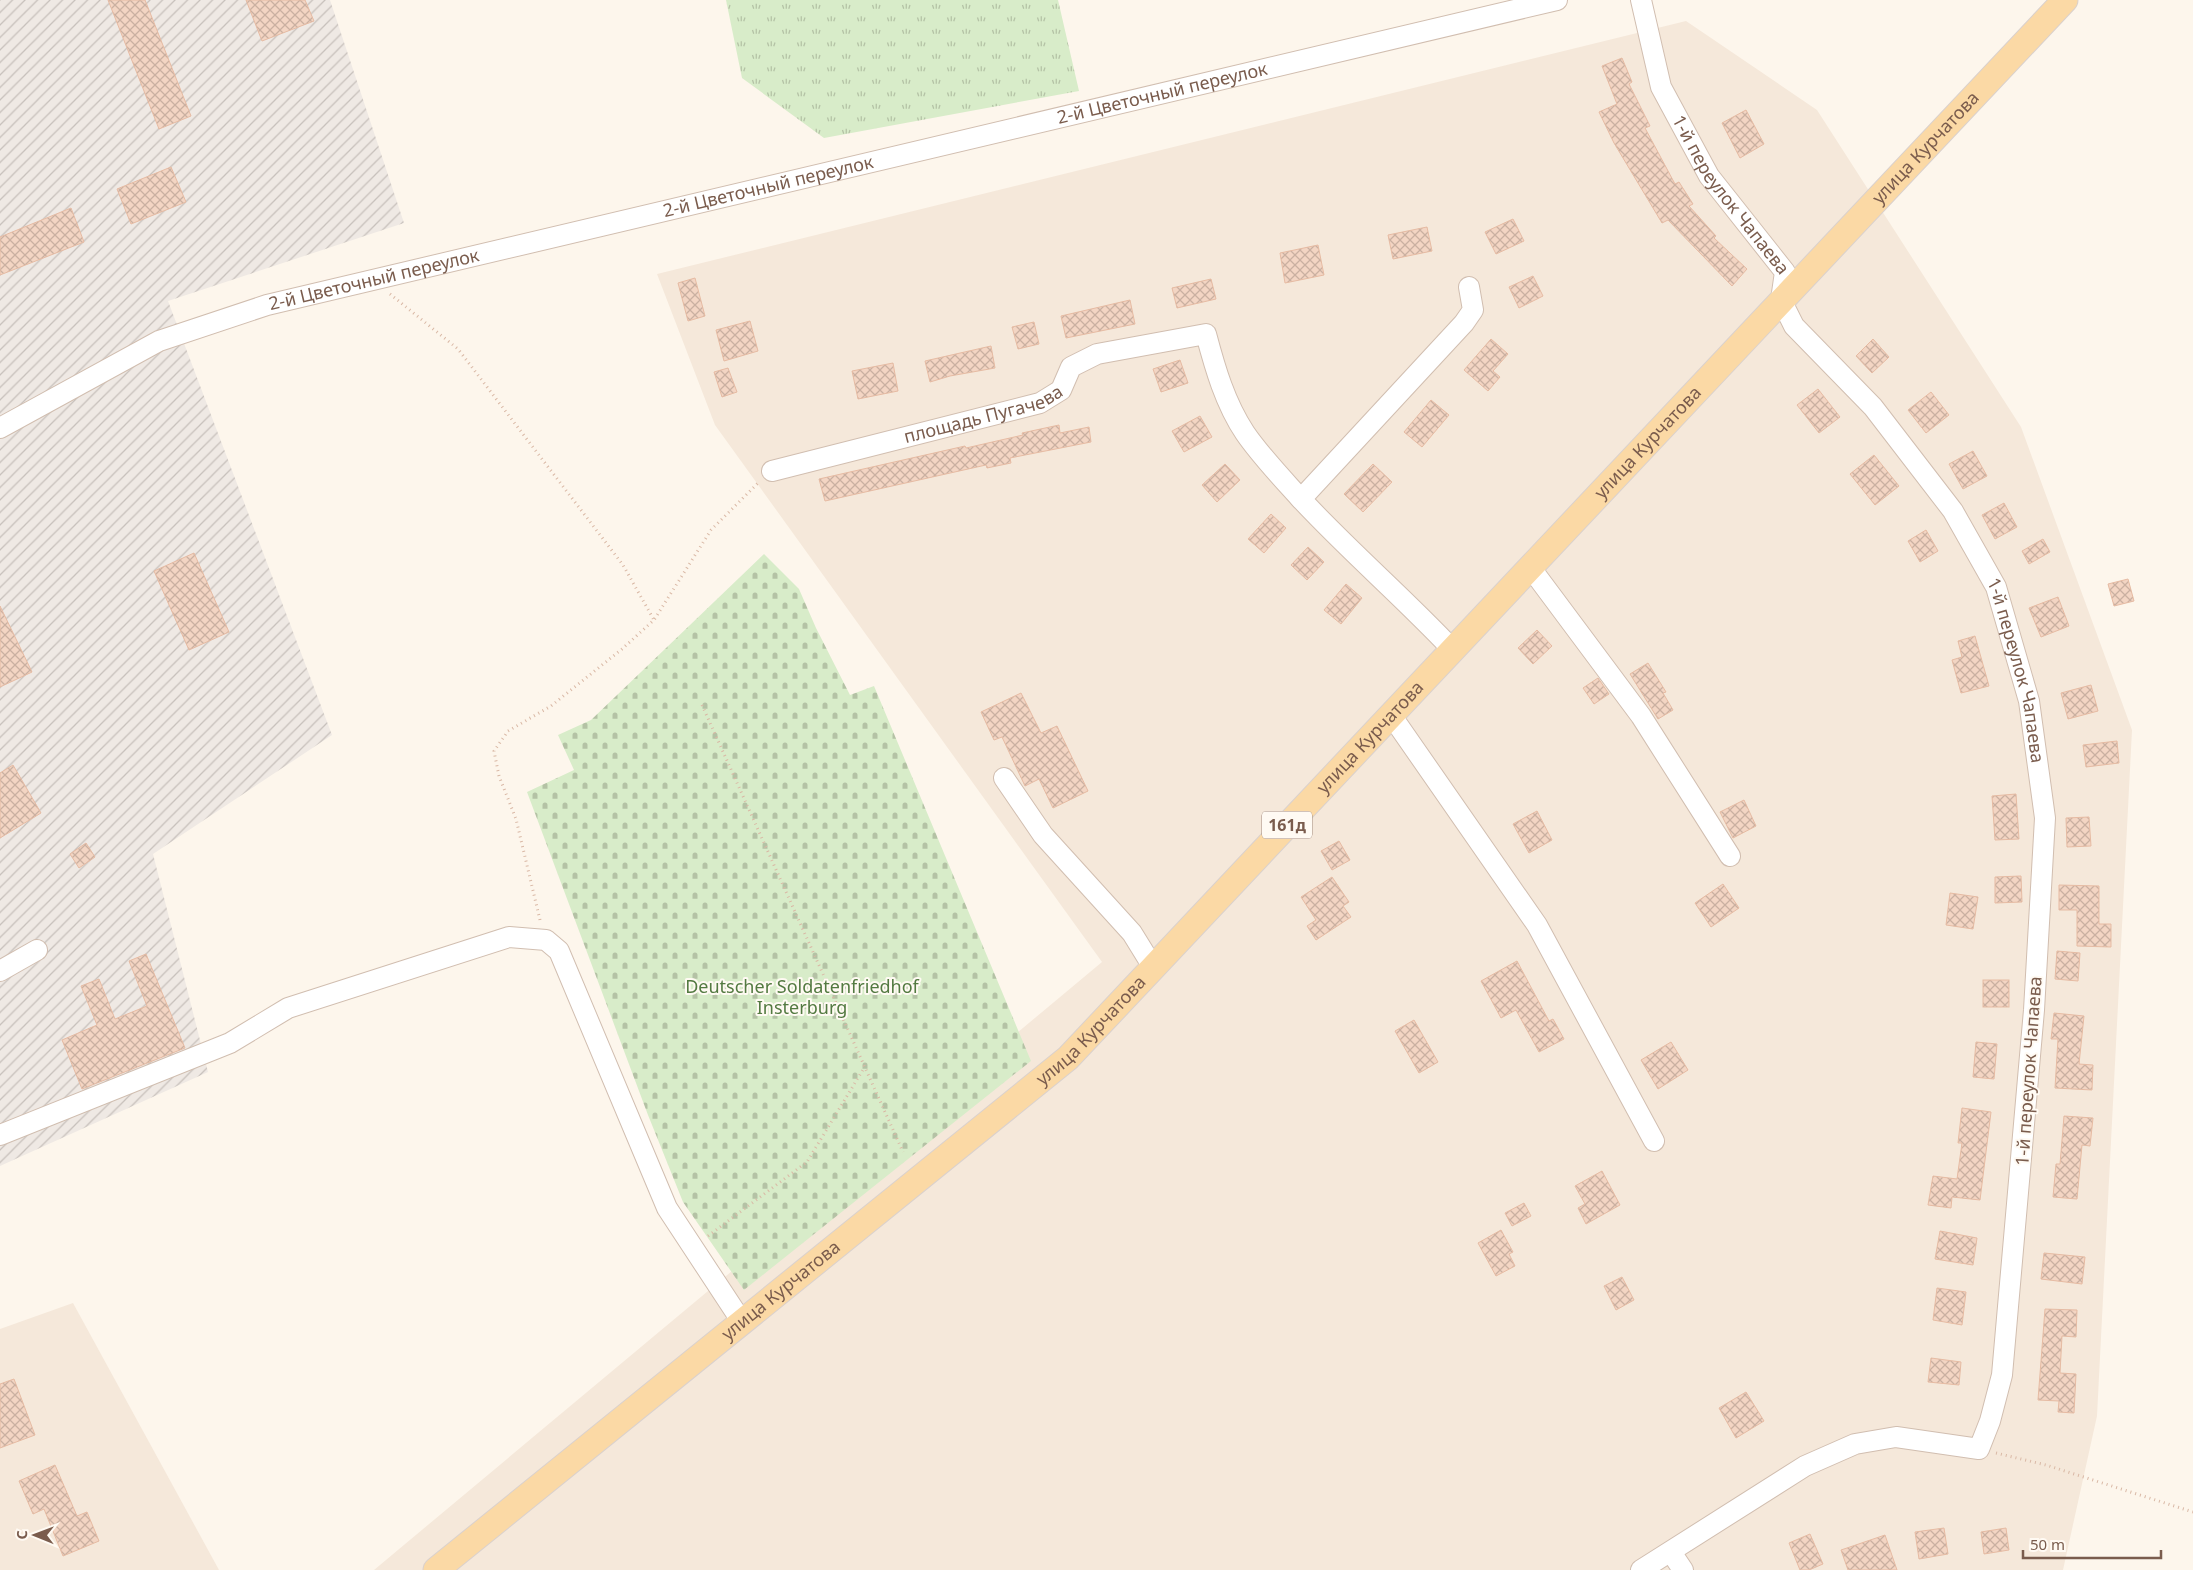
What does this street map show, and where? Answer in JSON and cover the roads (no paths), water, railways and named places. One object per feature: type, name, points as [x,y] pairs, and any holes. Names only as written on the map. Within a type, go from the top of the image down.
[{"type":"main road","name":"улица Курчатова","points":[[436,1570],[1068,1058],[2065,0]]},
{"type":"street","name":"2-й Цветочный переулок","points":[[0,428],[159,341],[267,305],[1557,0]]},
{"type":"street","name":"1-й переулок Чапаева","points":[[1641,0],[1661,87],[1709,176],[1785,272],[1781,300],[1794,326],[1873,407],[1953,511],[1996,587],[2029,701],[2045,818],[2034,1010],[2002,1375],[1990,1421],[1979,1449],[1896,1437],[1855,1444],[1805,1466],[1671,1552]]},
{"type":"street","points":[[1452,650],[1416,612],[1334,535],[1301,499],[1464,323],[1473,310],[1469,287]]},
{"type":"street","name":"площадь Пугачева","points":[[772,471],[1040,403],[1061,390],[1071,367],[1097,354],[1206,334],[1217,378],[1245,432],[1301,499]]},
{"type":"street","points":[[1530,567],[1641,716],[1730,856]]},
{"type":"street","points":[[1391,715],[1537,926],[1654,1141]]},
{"type":"street","points":[[1004,778],[1043,835],[1132,933],[1153,968]]},
{"type":"street","points":[[0,1135],[230,1043],[288,1008],[509,937],[546,940],[559,950],[667,1208],[742,1322]]},
{"type":"street","points":[[0,971],[38,950]]},
{"type":"street","points":[[1641,1570],[1671,1552],[1683,1570]]},
{"type":"park label","name":"Deutscher Soldatenfriedhof Insterburg","points":[[802,998]]}]
